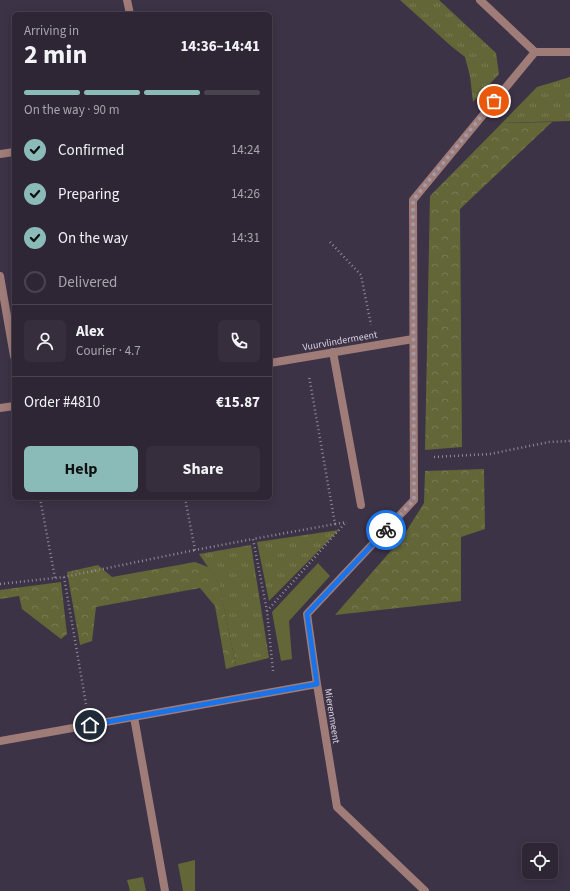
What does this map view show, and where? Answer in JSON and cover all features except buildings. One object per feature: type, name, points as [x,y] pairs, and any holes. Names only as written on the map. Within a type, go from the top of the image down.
[{"type":"street","points":[[127,0],[130,12]]},
{"type":"street","points":[[480,0],[535,52],[570,52]]},
{"type":"street","points":[[317,684],[307,614],[414,500],[413,200],[535,52]]},
{"type":"street","points":[[0,154],[12,152]]},
{"type":"street","points":[[0,276],[12,345]]},
{"type":"street","name":"Vuurvlindermeent","points":[[272,363],[413,339]]},
{"type":"street","points":[[333,352],[361,505]]},
{"type":"street","points":[[0,408],[12,406]]},
{"type":"street","name":"Mierenmeent","points":[[0,741],[317,684],[336,807],[425,891]]},
{"type":"street","points":[[134,717],[165,891]]},
{"type":"path","points":[[330,242],[361,276],[376,345]]},
{"type":"path","points":[[0,584],[64,577],[195,550],[335,524],[306,357]]},
{"type":"path","points":[[414,457],[490,454],[549,442],[570,441]]},
{"type":"path","points":[[40,500],[55,578]]},
{"type":"path","points":[[185,500],[195,550]]},
{"type":"path","points":[[253,539],[266,611]]},
{"type":"path","points":[[64,577],[90,725]]},
{"type":"green space","points":[[400,0],[439,0],[496,53],[499,74],[473,102],[470,76],[465,57]]},
{"type":"green space","points":[[570,77],[570,121],[502,123],[537,87]]},
{"type":"green space","points":[[552,122],[460,209],[462,447],[425,450],[430,196],[502,123]]},
{"type":"green space","points":[[484,469],[485,529],[461,537],[461,601],[335,615],[402,538],[424,503],[425,471]]},
{"type":"green space","points":[[339,530],[269,601],[257,542]]},
{"type":"green space","points":[[251,545],[269,658],[236,666],[219,583],[199,554]]},
{"type":"green space","points":[[195,562],[208,567],[219,582],[236,666],[226,669],[215,606],[200,588],[96,607],[92,641],[80,645],[67,572],[98,565],[112,577]]},
{"type":"green space","points":[[318,563],[330,576],[289,621],[292,659],[281,661],[272,612]]},
{"type":"green space","points":[[61,582],[67,634],[61,639],[22,609],[19,596],[0,599],[0,590]]},
{"type":"green space","points":[[195,860],[195,891],[183,891],[178,864]]},
{"type":"green space","points":[[143,877],[146,891],[130,891],[127,880]]},
{"type":"way so far","points":[[386,530],[414,500],[413,200],[494,101]]},
{"type":"route","points":[[90,725],[317,684],[307,614],[386,530]]}]
